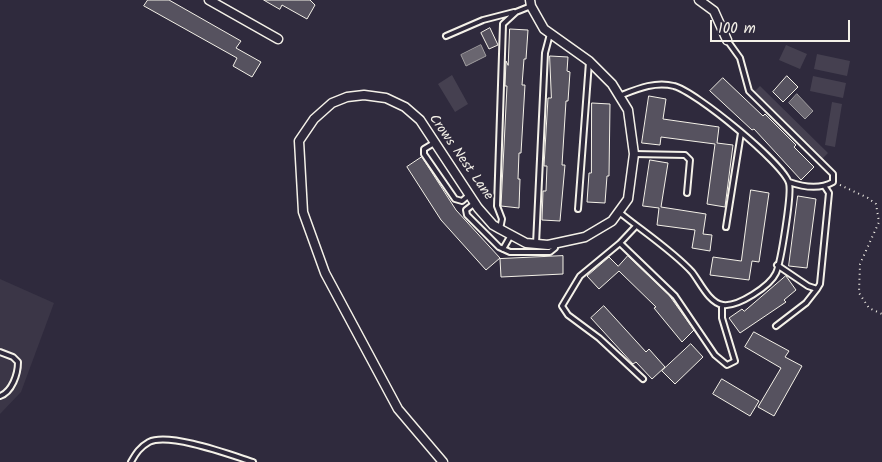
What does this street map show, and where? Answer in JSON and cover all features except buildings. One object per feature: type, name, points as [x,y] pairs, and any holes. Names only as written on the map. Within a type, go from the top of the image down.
[{"type":"street","points":[[209,0],[278,39]]},
{"type":"street","points":[[699,0],[714,12],[727,40]]},
{"type":"street","name":"Crows Nest Lane","points":[[443,462],[398,409],[325,273],[303,212],[299,141],[314,119],[332,103],[347,98],[364,96],[386,98],[405,107],[420,120],[475,203],[493,225],[511,235],[526,243],[555,243],[585,237],[612,221],[628,200],[634,154],[628,110],[612,84],[589,61],[544,29],[531,3]]},
{"type":"lane","points":[[500,229],[502,219],[497,206],[503,24],[516,12],[531,3]]},
{"type":"lane","points":[[446,36],[483,20],[516,12]]},
{"type":"lane","points":[[536,244],[545,53],[550,33]]},
{"type":"lane","points":[[619,96],[654,84],[675,86],[707,103],[768,158],[789,182],[802,186],[825,187],[833,182],[833,174],[749,91],[740,58],[727,40]]},
{"type":"lane","points":[[578,209],[589,61]]},
{"type":"lane","points":[[726,227],[741,133]]},
{"type":"lane","points":[[434,143],[424,149],[424,154],[455,200],[462,200],[469,195]]},
{"type":"lane","points":[[634,154],[685,156],[690,160],[687,193]]},
{"type":"lane","points":[[619,212],[691,272],[713,300],[722,305],[739,302],[758,291],[776,273],[789,198],[789,182]]},
{"type":"lane","points":[[776,326],[806,303],[820,284],[829,193],[825,187]]},
{"type":"lane","points":[[475,203],[466,210],[467,215],[503,248],[510,252],[550,252],[555,248],[555,243]]},
{"type":"lane","points":[[636,226],[620,243],[580,276],[562,306],[568,315],[599,338],[643,379]]},
{"type":"lane","points":[[503,248],[511,235]]},
{"type":"lane","points":[[620,243],[675,296],[715,355],[727,365],[735,361],[722,318],[722,305]]},
{"type":"lane","points":[[777,265],[808,286],[817,289]]},
{"type":"lane","points":[[0,352],[13,357],[18,362],[18,370],[9,390],[0,396]]},
{"type":"lane","points":[[131,462],[137,450],[151,441],[181,441],[252,462]]},
{"type":"path","points":[[833,182],[855,191],[876,204],[879,222],[860,264],[859,293],[869,308],[882,314]]},
{"type":"shaded area","points":[[481,45],[486,56],[466,66],[461,55]]},
{"type":"shaded area","points":[[786,45],[807,54],[800,69],[779,60]]},
{"type":"shaded area","points":[[817,54],[850,61],[847,76],[814,69]]},
{"type":"shaded area","points":[[452,75],[468,104],[455,112],[438,84]]},
{"type":"shaded area","points":[[813,76],[846,83],[843,98],[810,91]]},
{"type":"shaded area","points":[[760,86],[828,153],[822,159],[754,92]]},
{"type":"shaded area","points":[[797,94],[813,111],[805,119],[789,103]]},
{"type":"shaded area","points":[[832,102],[842,104],[835,147],[825,145]]},
{"type":"shaded area","points":[[0,279],[54,303],[21,392],[0,414]]}]
